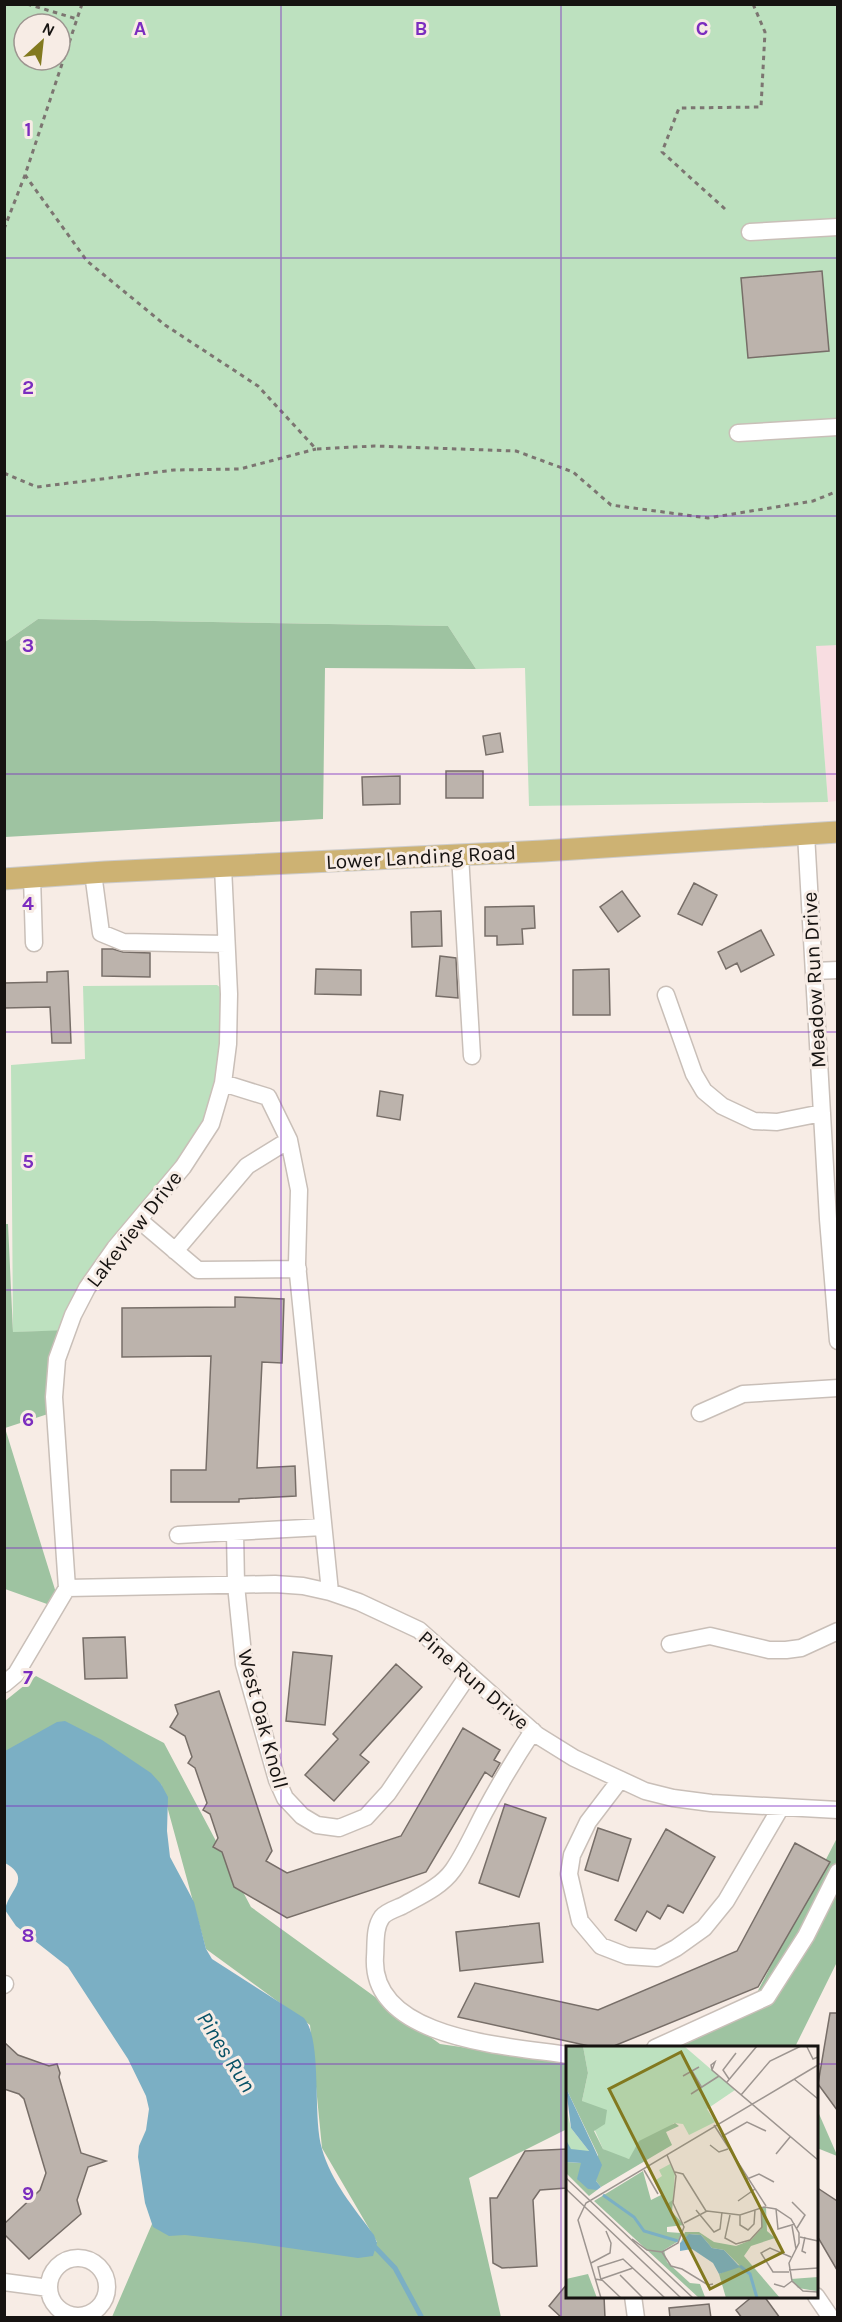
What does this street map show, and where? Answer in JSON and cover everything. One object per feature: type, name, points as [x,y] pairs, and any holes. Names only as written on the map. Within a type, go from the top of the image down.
[{"type":"main road","name":"Lower Landing Road","points":[[4,879],[837,832]]},
{"type":"street","points":[[750,232],[837,227]]},
{"type":"street","points":[[738,433],[837,427]]},
{"type":"street","name":"Meadow Run Drive","points":[[806,834],[822,1113],[833,1219],[837,1341]]},
{"type":"street","points":[[460,855],[472,1056]]},
{"type":"street","name":"Lakeview Drive","points":[[67,1588],[54,1396],[57,1359],[73,1315],[87,1288],[115,1248],[183,1167],[211,1124],[223,1083],[228,1044],[223,867]]},
{"type":"street","points":[[93,873],[101,933],[123,942],[226,944]]},
{"type":"street","points":[[32,877],[34,943]]},
{"type":"street","points":[[814,971],[837,970]]},
{"type":"street","points":[[666,995],[694,1074],[704,1091],[722,1106],[754,1121],[777,1122],[822,1113]]},
{"type":"street","points":[[223,1083],[268,1097],[289,1140],[299,1190],[298,1269],[330,1592]]},
{"type":"street","points":[[175,1251],[247,1166],[289,1140]]},
{"type":"street","points":[[139,1220],[198,1270],[298,1269]]},
{"type":"street","points":[[700,1413],[743,1394],[837,1388]]},
{"type":"street","points":[[178,1535],[323,1527]]},
{"type":"street","name":"West Oak Knoll","points":[[235,1532],[236,1585],[244,1664],[276,1780],[285,1798],[302,1816],[316,1825],[339,1828],[366,1817],[388,1793],[469,1674]]},
{"type":"street","name":"Pine Run Drive","points":[[67,1588],[303,1586],[330,1592],[359,1602],[419,1630],[533,1731],[574,1758],[645,1791],[673,1798],[711,1803],[837,1810]]},
{"type":"street","points":[[4,1684],[16,1674],[67,1588]]},
{"type":"street","points":[[670,1644],[710,1636],[769,1650],[786,1650],[801,1648],[837,1631]]},
{"type":"street","points":[[533,1731],[449,1875],[444,1881],[421,1896],[384,1915],[377,1926],[375,1963],[377,1982],[391,2001],[410,2019],[448,2034],[566,2055]]},
{"type":"street","points":[[620,1780],[588,1822],[572,1855],[569,1874],[580,1921],[601,1946],[627,1956],[657,1958],[704,1928],[726,1901],[781,1807]]},
{"type":"street","points":[[659,2046],[767,1997],[806,1936],[837,1872]]},
{"type":"street","points":[[4,2282],[49,2288]]},
{"type":"street","points":[[633,2298],[636,2318]]},
{"type":"street","points":[[817,2298],[831,2318]]},
{"type":"path","points":[[27,4],[77,19]]},
{"type":"path","points":[[4,229],[25,175],[82,4]]},
{"type":"path","points":[[725,208],[662,152],[679,108],[761,107],[765,32],[753,4]]},
{"type":"path","points":[[25,175],[87,261],[165,325],[258,386],[316,448]]},
{"type":"path","points":[[4,473],[37,487],[174,470],[240,469],[316,448],[374,446],[516,451],[573,472],[610,506],[708,518],[813,501],[837,492]]},
{"type":"shaded area","points":[[816,645],[837,645],[837,801],[828,802]]},
{"type":"green space","points":[[5,5],[837,5],[838,645],[816,646],[828,802],[529,806],[525,668],[476,669],[448,626],[38,619],[5,642]]},
{"type":"green space","points":[[38,619],[448,626],[476,669],[325,668],[323,819],[5,837],[5,642]]},
{"type":"green space","points":[[217,985],[229,994],[211,1124],[115,1248],[68,1331],[13,1332],[11,1065],[85,1059],[83,986]]},
{"type":"green space","points":[[4,1224],[8,1224],[13,1332],[70,1330],[51,1413],[5,1428],[61,1609],[5,1589]]},
{"type":"green space","points":[[36,1676],[164,1743],[251,1907],[440,2044],[566,2062],[566,2130],[469,2178],[501,2317],[112,2317],[152,2224],[377,2242],[322,2148],[310,2025],[206,1949],[161,1784],[5,1752],[5,1701]]},
{"type":"green space","points":[[837,1838],[837,1962],[795,2046],[659,2046],[748,2010]]},
{"type":"green space","points":[[818,2112],[837,2155],[818,2148]]},
{"type":"water","points":[[65,1721],[102,1740],[151,1773],[161,1784],[168,1797],[167,1831],[170,1857],[194,1902],[206,1949],[212,1959],[304,2018],[310,2029],[313,2043],[319,2135],[322,2149],[337,2183],[374,2235],[377,2243],[373,2256],[358,2258],[254,2243],[185,2235],[169,2236],[153,2227],[145,2203],[138,2157],[149,2109],[146,2096],[128,2059],[68,1967],[16,1926],[5,1910],[18,1880],[17,1874],[5,1863],[5,1751],[57,1722]]},
{"type":"building","points":[[822,271],[829,351],[748,358],[741,278]]},
{"type":"building","points":[[500,733],[503,752],[486,755],[483,736]]},
{"type":"building","points":[[446,771],[483,771],[483,798],[446,798]]},
{"type":"building","points":[[400,776],[400,804],[363,805],[362,777]]},
{"type":"building","points":[[694,883],[717,895],[702,925],[678,914]]},
{"type":"building","points":[[622,891],[640,916],[618,932],[600,907]]},
{"type":"building","points":[[534,906],[535,928],[522,929],[523,944],[497,945],[497,936],[485,936],[485,907]]},
{"type":"building","points":[[441,911],[442,946],[412,947],[411,912]]},
{"type":"building","points":[[761,930],[774,955],[741,972],[737,963],[726,969],[718,952]]},
{"type":"building","points":[[102,949],[150,953],[150,977],[102,976]]},
{"type":"building","points":[[440,956],[456,958],[458,998],[436,996]]},
{"type":"building","points":[[316,969],[361,970],[361,995],[315,994]]},
{"type":"building","points":[[609,969],[610,1015],[573,1015],[573,970]]},
{"type":"building","points":[[68,971],[71,1043],[52,1043],[50,1007],[4,1008],[4,983],[47,982],[47,972]]},
{"type":"building","points":[[380,1091],[403,1095],[400,1120],[377,1116]]},
{"type":"building","points":[[235,1297],[284,1299],[282,1363],[262,1362],[257,1468],[295,1466],[296,1496],[239,1499],[239,1502],[171,1502],[171,1470],[206,1470],[211,1356],[122,1357],[122,1308],[235,1307]]},
{"type":"building","points":[[125,1637],[127,1678],[85,1679],[83,1638]]},
{"type":"building","points":[[293,1652],[332,1656],[325,1725],[286,1721]]},
{"type":"building","points":[[396,1664],[422,1687],[360,1755],[369,1762],[334,1801],[305,1775],[338,1739],[333,1734]]},
{"type":"building","points":[[219,1691],[272,1851],[266,1861],[287,1873],[401,1836],[463,1728],[500,1750],[494,1760],[500,1763],[492,1777],[485,1772],[426,1872],[287,1918],[234,1887],[222,1852],[213,1847],[218,1838],[210,1814],[203,1810],[207,1803],[195,1768],[188,1763],[192,1757],[185,1736],[170,1727],[178,1714],[175,1705]]},
{"type":"building","points":[[505,1804],[546,1818],[519,1897],[479,1883]]},
{"type":"building","points":[[598,1828],[631,1839],[618,1881],[585,1870]]},
{"type":"building","points":[[666,1829],[715,1857],[683,1913],[668,1905],[660,1919],[647,1911],[636,1931],[615,1920]]},
{"type":"building","points":[[795,1843],[830,1862],[758,1987],[614,2046],[589,2046],[458,2017],[475,1983],[598,2010],[737,1951]]},
{"type":"building","points":[[539,1923],[543,1962],[460,1971],[456,1932]]},
{"type":"building","points":[[830,2013],[837,2013],[837,2110],[818,2084]]},
{"type":"building","points":[[4,2042],[18,2055],[49,2066],[57,2064],[81,2153],[106,2161],[88,2167],[77,2200],[81,2214],[29,2259],[4,2234],[4,2224],[40,2190],[46,2173],[24,2099],[19,2094],[4,2089]]},
{"type":"building","points":[[566,2149],[566,2188],[540,2190],[533,2200],[537,2266],[502,2268],[493,2263],[490,2198],[497,2198],[525,2151]]},
{"type":"building","points":[[818,2188],[837,2201],[837,2270],[818,2237]]},
{"type":"building","points":[[566,2285],[566,2298],[604,2298],[605,2318],[562,2318],[549,2306]]},
{"type":"building","points":[[751,2298],[765,2298],[780,2318],[742,2318],[736,2310]]},
{"type":"building","points":[[709,2304],[711,2318],[670,2318],[669,2308]]},
{"type":"waterway","name":"Pines Run","points":[[373,2245],[395,2268],[422,2318]]}]
